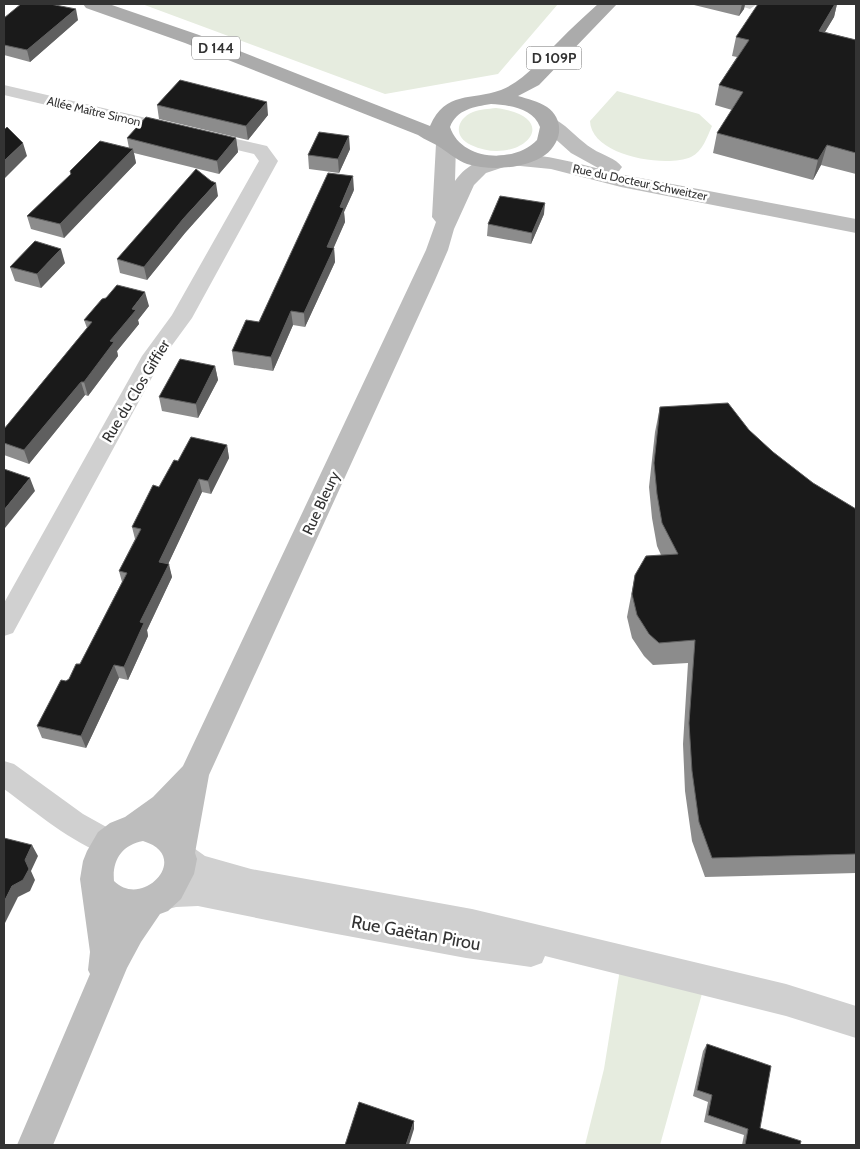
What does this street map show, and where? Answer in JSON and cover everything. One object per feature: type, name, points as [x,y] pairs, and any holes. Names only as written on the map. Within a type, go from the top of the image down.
[{"type":"main road","name":"Rue du Docteur Schweitzer","points":[[92,4],[192,39],[365,107],[424,131],[461,155],[474,159],[509,161],[540,150],[547,142],[550,132],[548,105],[536,109],[516,101],[491,98],[424,109],[400,110],[365,107]]},
{"type":"main road","name":"D 109P","points":[[491,98],[515,91],[532,81],[608,4]]},
{"type":"main road","name":"D 109P","points":[[548,105],[612,4]]},
{"type":"main road","name":"Rue du Docteur Schweitzer","points":[[445,143],[439,128],[441,120],[446,114],[462,104]]},
{"type":"street","name":"Allée Maître Simon","points":[[4,86],[260,150],[267,157]]},
{"type":"street","name":"Rue du Docteur Schweitzer","points":[[548,105],[564,139],[586,156],[611,166],[764,207]]},
{"type":"street","name":"Rue Bleury","points":[[443,229],[445,143]]},
{"type":"street","name":"Rue du Clos Giffier","points":[[4,626],[153,356],[181,318],[223,244],[269,161],[267,157]]},
{"type":"street","name":"Rue du Docteur Schweitzer","points":[[509,161],[551,163],[621,181],[856,226]]},
{"type":"street","name":"Rue Bleury","points":[[180,854],[194,774],[424,280],[437,250],[443,229],[469,177],[484,166],[509,161]]},
{"type":"street","points":[[4,773],[73,823],[122,835],[156,828],[166,833],[175,841],[180,854],[179,875],[172,887],[155,900],[122,941],[103,981],[92,1013],[35,1145]]},
{"type":"street","name":"Rue Bleury","points":[[122,835],[164,807],[194,774]]},
{"type":"street","points":[[103,981],[106,952],[96,865],[101,853],[122,835]]},
{"type":"street","name":"Rue Gaëtan Pirou","points":[[180,854],[197,867],[251,883],[472,923],[786,1000],[856,1022]]},
{"type":"street","points":[[96,878],[104,893],[120,904],[134,906],[155,900]]},
{"type":"street","name":"Rue Gaëtan Pirou","points":[[155,900],[186,891],[198,892],[466,943],[672,971]]},
{"type":"lane","points":[[738,4],[750,7],[753,4]]},
{"type":"shaded area","points":[[142,4],[558,4],[498,74],[385,94]]},
{"type":"shaded area","points":[[617,91],[699,114],[712,126],[702,147],[691,157],[664,161],[631,156],[616,151],[603,143],[594,133],[590,121]]},
{"type":"shaded area","points":[[496,108],[518,113],[529,121],[532,130],[528,139],[519,146],[505,150],[489,150],[465,142],[459,133],[460,123],[463,119],[476,111]]},
{"type":"shaded area","points":[[621,963],[708,972],[660,1145],[585,1145],[604,1069]]},
{"type":"building","points":[[21,4],[50,4],[76,9],[27,50],[4,45],[4,18]]},
{"type":"building","points":[[758,4],[835,4],[819,31],[856,40],[856,153],[827,145],[818,160],[717,133],[743,92],[719,85],[749,40],[736,37]]},
{"type":"building","points":[[180,80],[267,102],[246,126],[157,105]]},
{"type":"building","points":[[146,117],[236,138],[217,161],[127,138]]},
{"type":"building","points":[[7,127],[23,143],[4,161],[4,130]]},
{"type":"building","points":[[319,132],[349,136],[338,159],[308,155]]},
{"type":"building","points":[[100,141],[133,149],[60,224],[27,216],[71,174],[70,171]]},
{"type":"building","points":[[196,169],[216,183],[183,219],[144,267],[117,259]]},
{"type":"building","points":[[328,173],[353,176],[340,207],[344,208],[327,247],[334,248],[304,313],[291,311],[271,357],[232,351],[246,320],[259,322]]},
{"type":"building","points":[[500,196],[545,203],[532,233],[488,224]]},
{"type":"building","points":[[35,241],[61,249],[37,274],[10,267]]},
{"type":"building","points":[[117,285],[145,292],[132,309],[136,310],[110,341],[114,342],[84,382],[81,382],[24,450],[4,443],[4,429],[92,322],[84,320]]},
{"type":"building","points":[[180,359],[215,366],[196,404],[159,397]]},
{"type":"building","points":[[728,403],[749,430],[773,452],[813,483],[856,509],[856,854],[712,858],[699,822],[692,771],[689,723],[695,640],[659,643],[649,634],[637,615],[632,594],[635,575],[646,556],[678,554],[662,523],[657,494],[654,463],[660,407]]},
{"type":"building","points":[[191,437],[227,445],[208,481],[199,479],[159,562],[169,564],[140,622],[144,623],[124,667],[114,665],[81,736],[37,726],[61,680],[66,681],[69,679],[76,664],[80,664],[127,573],[119,571],[141,529],[132,527],[153,485],[159,487],[174,460],[178,461]]},
{"type":"building","points":[[4,469],[30,478],[4,510]]},
{"type":"building","points":[[4,838],[32,845],[25,860],[29,869],[23,880],[12,886],[4,902]]},
{"type":"building","points":[[707,1044],[771,1066],[760,1128],[801,1141],[800,1145],[745,1145],[748,1129],[708,1115],[712,1095],[697,1090]]},
{"type":"building","points":[[359,1102],[414,1121],[406,1145],[345,1145]]}]
